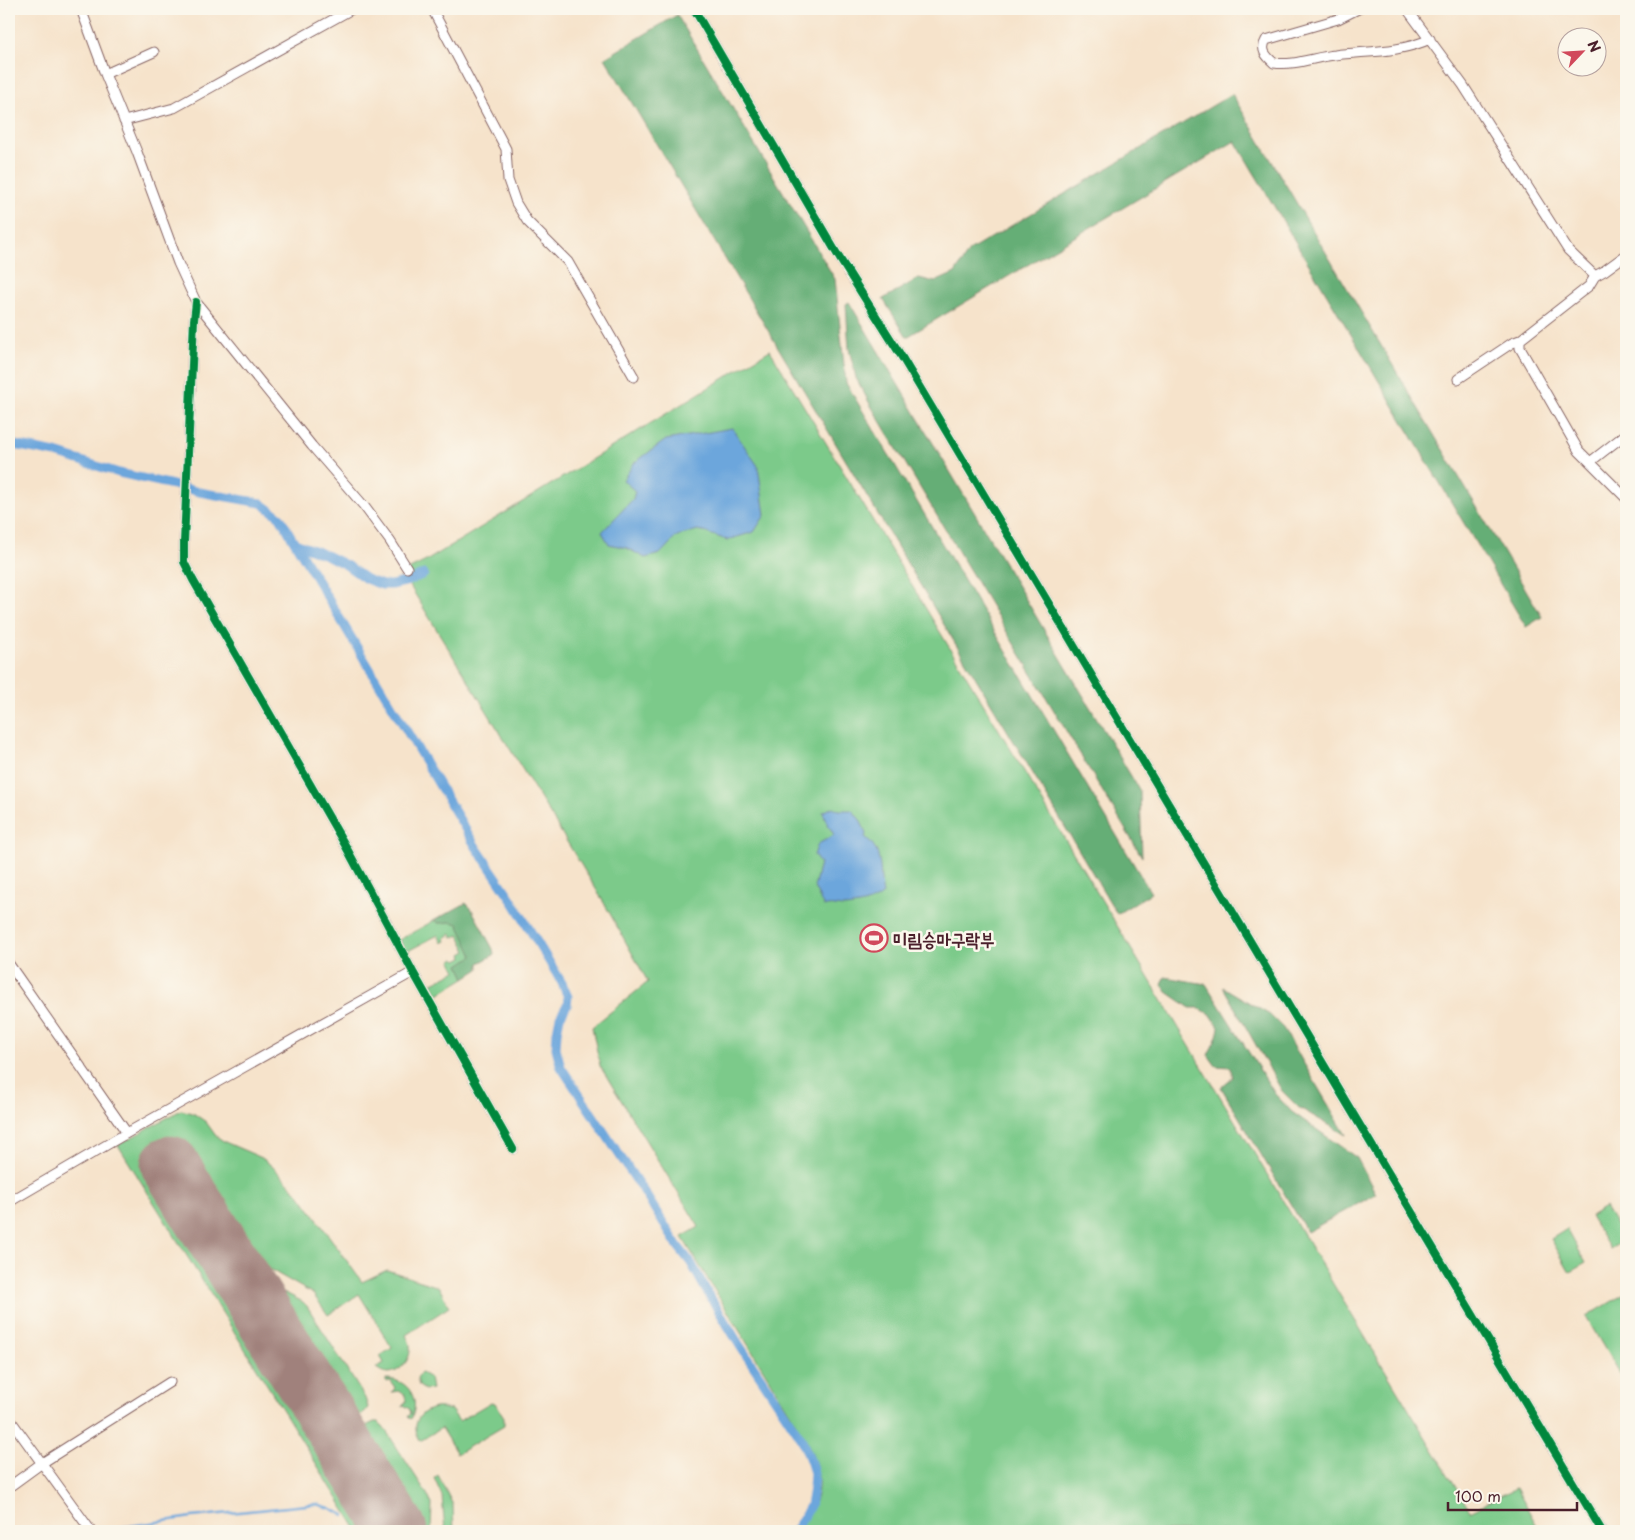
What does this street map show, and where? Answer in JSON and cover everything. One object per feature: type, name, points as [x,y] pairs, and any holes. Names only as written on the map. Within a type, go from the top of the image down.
[{"type":"street","points":[[81,9],[178,263],[196,302],[312,446],[364,506],[407,568]]},
{"type":"street","points":[[124,121],[174,108],[352,9]]},
{"type":"street","points":[[432,9],[506,149],[508,180],[516,203],[527,221],[568,262],[634,377]]},
{"type":"street","points":[[694,9],[840,259],[900,354],[1602,1531]]},
{"type":"street","points":[[1358,9],[1338,19],[1266,40],[1263,52],[1274,63],[1282,64],[1334,55],[1390,50],[1419,44],[1430,39]]},
{"type":"street","points":[[1408,9],[1463,85],[1568,250],[1595,276]]},
{"type":"street","points":[[105,74],[154,52]]},
{"type":"street","points":[[1458,379],[1512,343],[1520,340],[1589,286],[1595,276],[1626,255]]},
{"type":"street","points":[[196,302],[184,562],[345,845],[412,972],[513,1149]]},
{"type":"street","points":[[1520,340],[1520,348],[1579,451],[1626,498]]},
{"type":"street","points":[[1590,462],[1626,434]]},
{"type":"street","points":[[9,964],[127,1133]]},
{"type":"street","points":[[9,1202],[412,972]]},
{"type":"street","points":[[9,1487],[42,1463],[170,1382]]},
{"type":"street","points":[[9,1418],[91,1531]]},
{"type":"green space","points":[[677,15],[835,279],[846,383],[1151,893],[1117,914],[605,58]]},
{"type":"green space","points":[[1232,94],[1542,617],[1526,627],[1235,141],[907,337],[883,299],[919,278],[935,282],[955,273],[969,251]]},
{"type":"green space","points":[[849,302],[1140,791],[1142,857],[856,378],[849,349],[846,304]]},
{"type":"green space","name":"미림승마구락부","points":[[770,350],[1470,1511],[1516,1488],[1540,1531],[798,1531],[807,1518],[817,1495],[818,1474],[810,1450],[804,1436],[682,1237],[699,1227],[600,1066],[592,1027],[648,982],[599,894],[402,573],[426,561]]},
{"type":"green space","points":[[466,903],[471,908],[493,949],[494,955],[479,963],[479,969],[465,978],[459,965],[473,956],[458,924],[452,922],[438,923],[435,920]]},
{"type":"green space","points":[[435,920],[438,923],[458,923],[473,956],[459,965],[465,978],[432,998],[425,987],[456,971],[451,961],[455,958],[457,960],[463,957],[462,954],[467,951],[459,935],[453,938],[451,934],[442,943],[438,935],[406,952],[399,940]]},
{"type":"green space","points":[[1165,977],[1206,984],[1275,1094],[1292,1112],[1357,1158],[1376,1194],[1307,1232],[1221,1087],[1233,1077],[1230,1067],[1216,1066],[1208,1055],[1216,1039],[1219,1027],[1211,1015],[1199,1008],[1190,1008],[1167,992],[1162,985]]},
{"type":"green space","points":[[1223,987],[1270,1015],[1283,1028],[1346,1135],[1298,1107],[1282,1091]]},
{"type":"green space","points":[[181,1110],[193,1113],[206,1122],[216,1136],[225,1142],[262,1158],[273,1167],[299,1194],[362,1282],[387,1270],[439,1287],[449,1307],[406,1335],[410,1346],[408,1359],[405,1364],[393,1372],[382,1372],[376,1368],[384,1363],[380,1356],[392,1348],[359,1294],[328,1315],[313,1294],[238,1251],[180,1154],[157,1168],[381,1531],[358,1531],[118,1145]]},
{"type":"green space","points":[[1605,1207],[1625,1240],[1610,1249],[1590,1216]]},
{"type":"green space","points":[[1567,1229],[1586,1263],[1570,1272],[1551,1239]]},
{"type":"green space","points":[[268,1285],[303,1302],[307,1306],[365,1398],[368,1407],[362,1414],[348,1420],[343,1418],[264,1293],[264,1289]]},
{"type":"green space","points":[[1626,1293],[1626,1385],[1586,1317]]},
{"type":"green space","points":[[421,1372],[430,1378],[432,1389],[425,1390],[419,1386],[417,1378]]},
{"type":"green space","points":[[386,1379],[401,1382],[411,1392],[414,1412],[411,1419],[408,1417],[411,1413],[409,1408],[402,1407],[406,1401],[405,1395],[399,1391],[392,1392],[395,1388],[391,1381],[386,1382]]},
{"type":"green space","points":[[491,1402],[495,1403],[504,1417],[504,1426],[457,1454],[441,1428],[420,1441],[417,1435],[417,1420],[429,1410],[439,1408],[451,1410],[459,1421]]},
{"type":"green space","points":[[374,1422],[378,1422],[383,1426],[427,1494],[432,1504],[431,1531],[413,1531],[357,1440],[357,1434]]},
{"type":"green space","points":[[438,1475],[453,1505],[454,1531],[445,1531],[442,1496],[434,1478]]},
{"type":"water","points":[[732,428],[758,466],[765,515],[754,532],[727,540],[698,530],[677,536],[660,554],[645,558],[627,548],[609,544],[602,532],[633,499],[635,491],[623,480],[634,463],[666,440]]},
{"type":"water","points":[[833,807],[839,810],[852,810],[861,821],[866,834],[865,837],[876,849],[880,863],[883,894],[870,902],[849,907],[824,907],[814,887],[820,864],[814,855],[818,844],[834,835],[823,812]]},
{"type":"waterway","points":[[9,444],[56,453],[119,473],[199,492],[261,503],[280,517],[295,543],[326,555],[346,565],[366,579],[382,585],[409,581],[424,574]]},
{"type":"waterway","points":[[295,543],[476,847],[510,897],[562,983],[568,997],[567,1005],[560,1017],[557,1032],[556,1048],[561,1067],[677,1245],[691,1263],[740,1346],[801,1438],[814,1473],[810,1506],[795,1531]]},
{"type":"waterway","points":[[106,1531],[192,1517],[316,1504],[344,1515]]},
{"type":"runway","points":[[170,1165],[398,1531]]},
{"type":"cycle path","points":[[694,9],[840,259],[900,354],[1602,1531]]},
{"type":"cycle path","points":[[196,302],[184,562],[345,845],[413,972],[513,1149]]},
{"type":"place","name":"미림승마구락부","points":[[874,938]]}]
